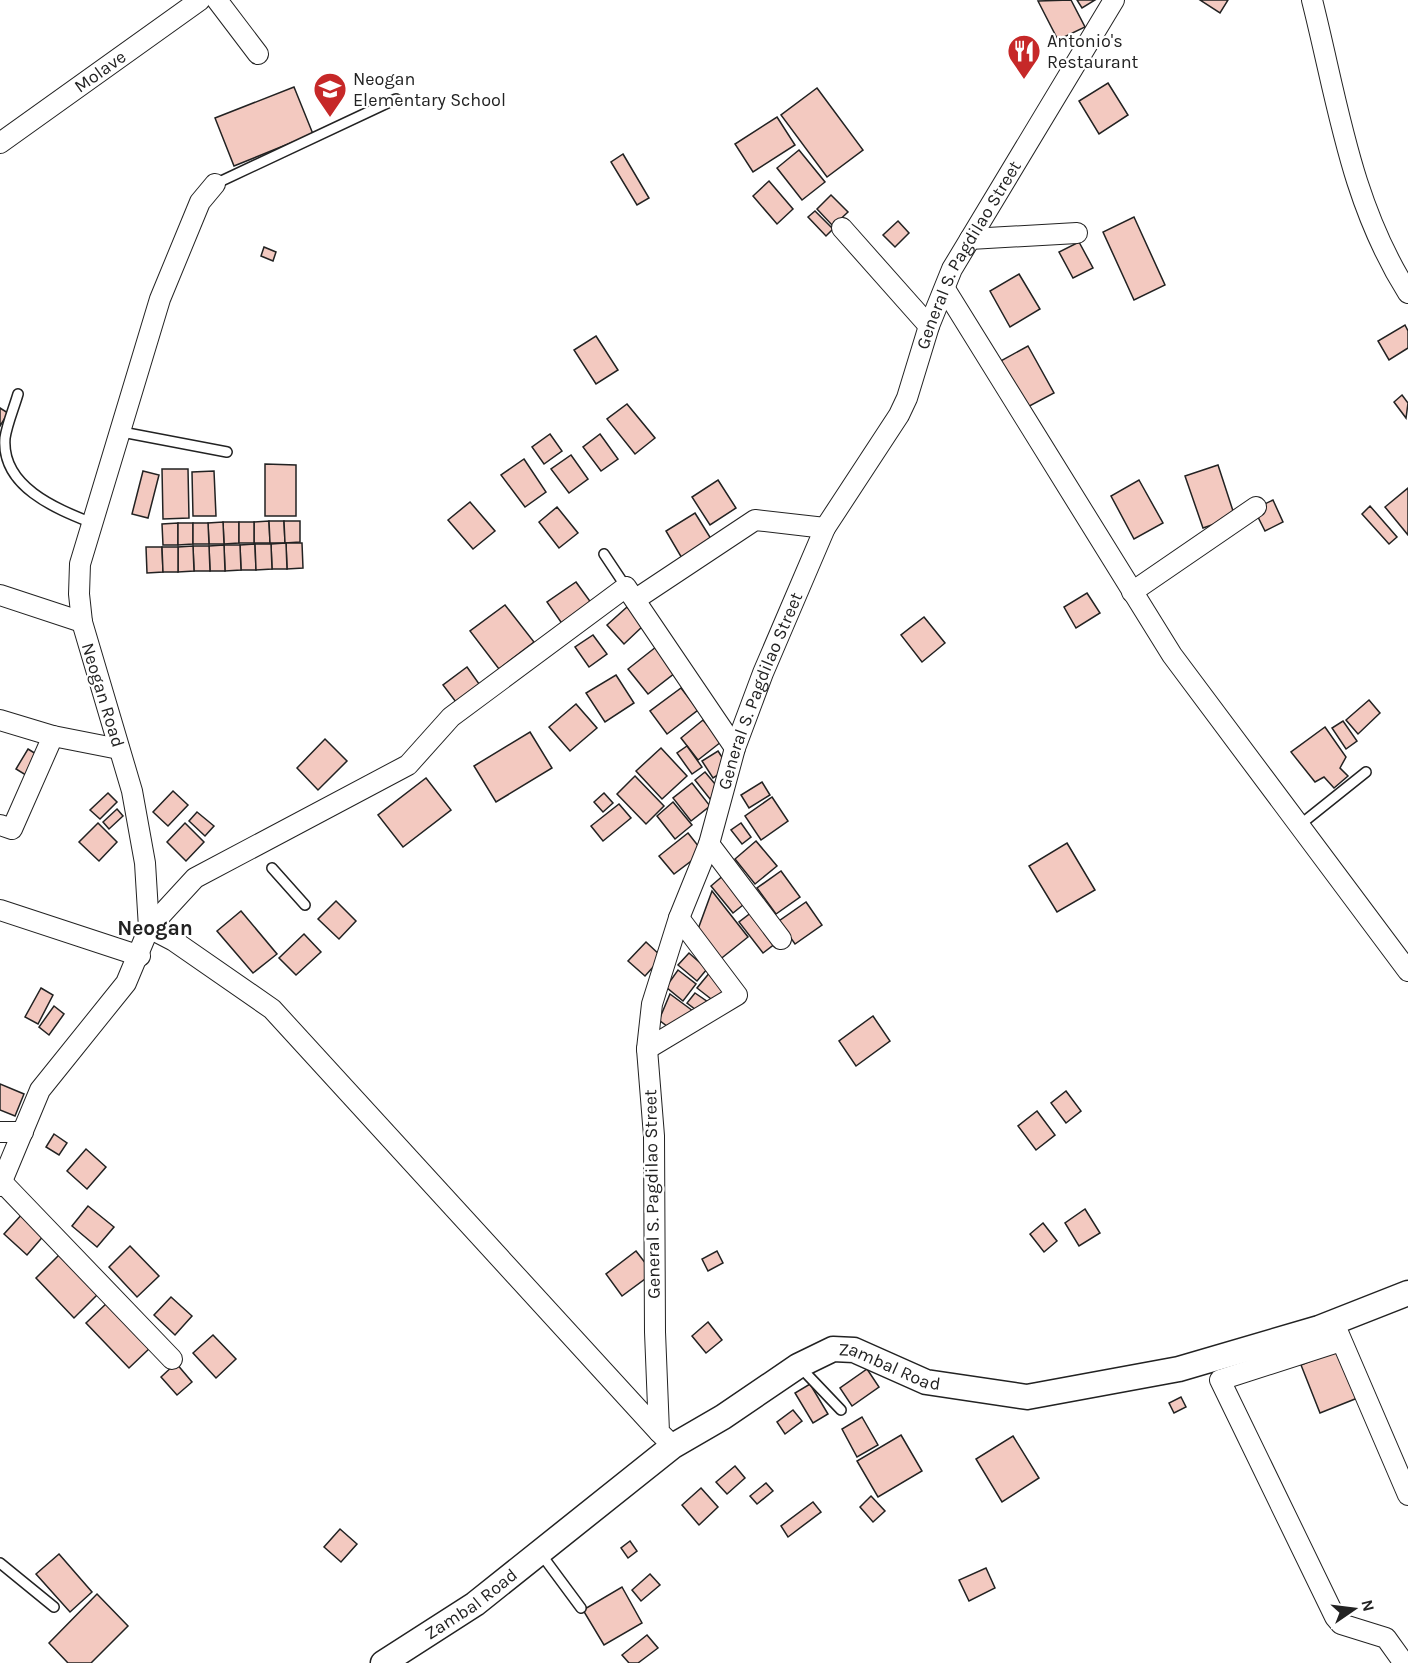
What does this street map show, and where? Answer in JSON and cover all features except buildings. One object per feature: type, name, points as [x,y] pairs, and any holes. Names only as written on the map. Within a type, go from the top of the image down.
[{"type":"street","name":"Molave","points":[[0,143],[200,0]]},
{"type":"street","points":[[217,0],[258,54]]},
{"type":"street","name":"General S. Pagdilao Street","points":[[666,1439],[655,1332],[654,1136],[647,1049],[652,1004],[679,918],[709,844],[735,748],[763,673],[825,528],[899,415],[907,398],[929,326],[952,269],[1114,0]]},
{"type":"street","points":[[1312,0],[1353,174],[1379,243],[1408,293]]},
{"type":"street","name":"Neogan Road","points":[[1,1184],[40,1090],[126,983],[140,956],[149,928],[140,832],[119,749],[82,622],[79,594],[80,564],[122,432],[160,299],[200,202],[215,184]]},
{"type":"street","points":[[842,228],[929,326]]},
{"type":"street","points":[[970,238],[1077,233]]},
{"type":"street","points":[[945,289],[1173,655],[1301,824],[1408,971]]},
{"type":"street","points":[[1132,592],[1256,507]]},
{"type":"street","points":[[666,1439],[272,1009],[174,940],[149,928],[195,878],[408,765],[451,717],[631,593],[755,519],[825,528]]},
{"type":"street","points":[[631,593],[735,748]]},
{"type":"street","points":[[0,595],[82,622]]},
{"type":"street","points":[[0,720],[53,736],[119,749]]},
{"type":"street","points":[[0,825],[12,829],[53,736]]},
{"type":"street","points":[[709,844],[781,939]]},
{"type":"street","points":[[0,912],[140,956]]},
{"type":"street","points":[[647,1049],[737,995],[679,918]]},
{"type":"street","points":[[0,1132],[23,1132]]},
{"type":"street","points":[[1,1184],[172,1359]]},
{"type":"street","name":"Zambal Road","points":[[383,1663],[475,1604],[539,1552],[666,1439],[723,1417],[798,1366],[841,1348],[854,1350],[926,1382],[1027,1397],[1179,1370],[1337,1332],[1408,1293]]},
{"type":"street","points":[[1401,1659],[1386,1638],[1341,1624],[1335,1617],[1220,1380],[1337,1332],[1408,1495]]},
{"type":"lane","points":[[215,184],[396,99]]},
{"type":"lane","points":[[18,394],[5,440],[10,462],[22,484],[60,510],[92,523]]},
{"type":"lane","points":[[122,432],[227,452]]},
{"type":"lane","points":[[604,554],[631,593]]},
{"type":"lane","points":[[1301,824],[1366,772]]},
{"type":"lane","points":[[272,868],[305,905]]},
{"type":"lane","points":[[798,1366],[841,1410]]},
{"type":"lane","points":[[539,1552],[581,1608]]},
{"type":"lane","points":[[0,1563],[54,1607]]},
{"type":"place","name":"Antonio's Restaurant","points":[[1024,80]]},
{"type":"place","name":"Neogan Elementary School","points":[[330,118]]},
{"type":"district","name":"Neogan","points":[[155,928]]}]
